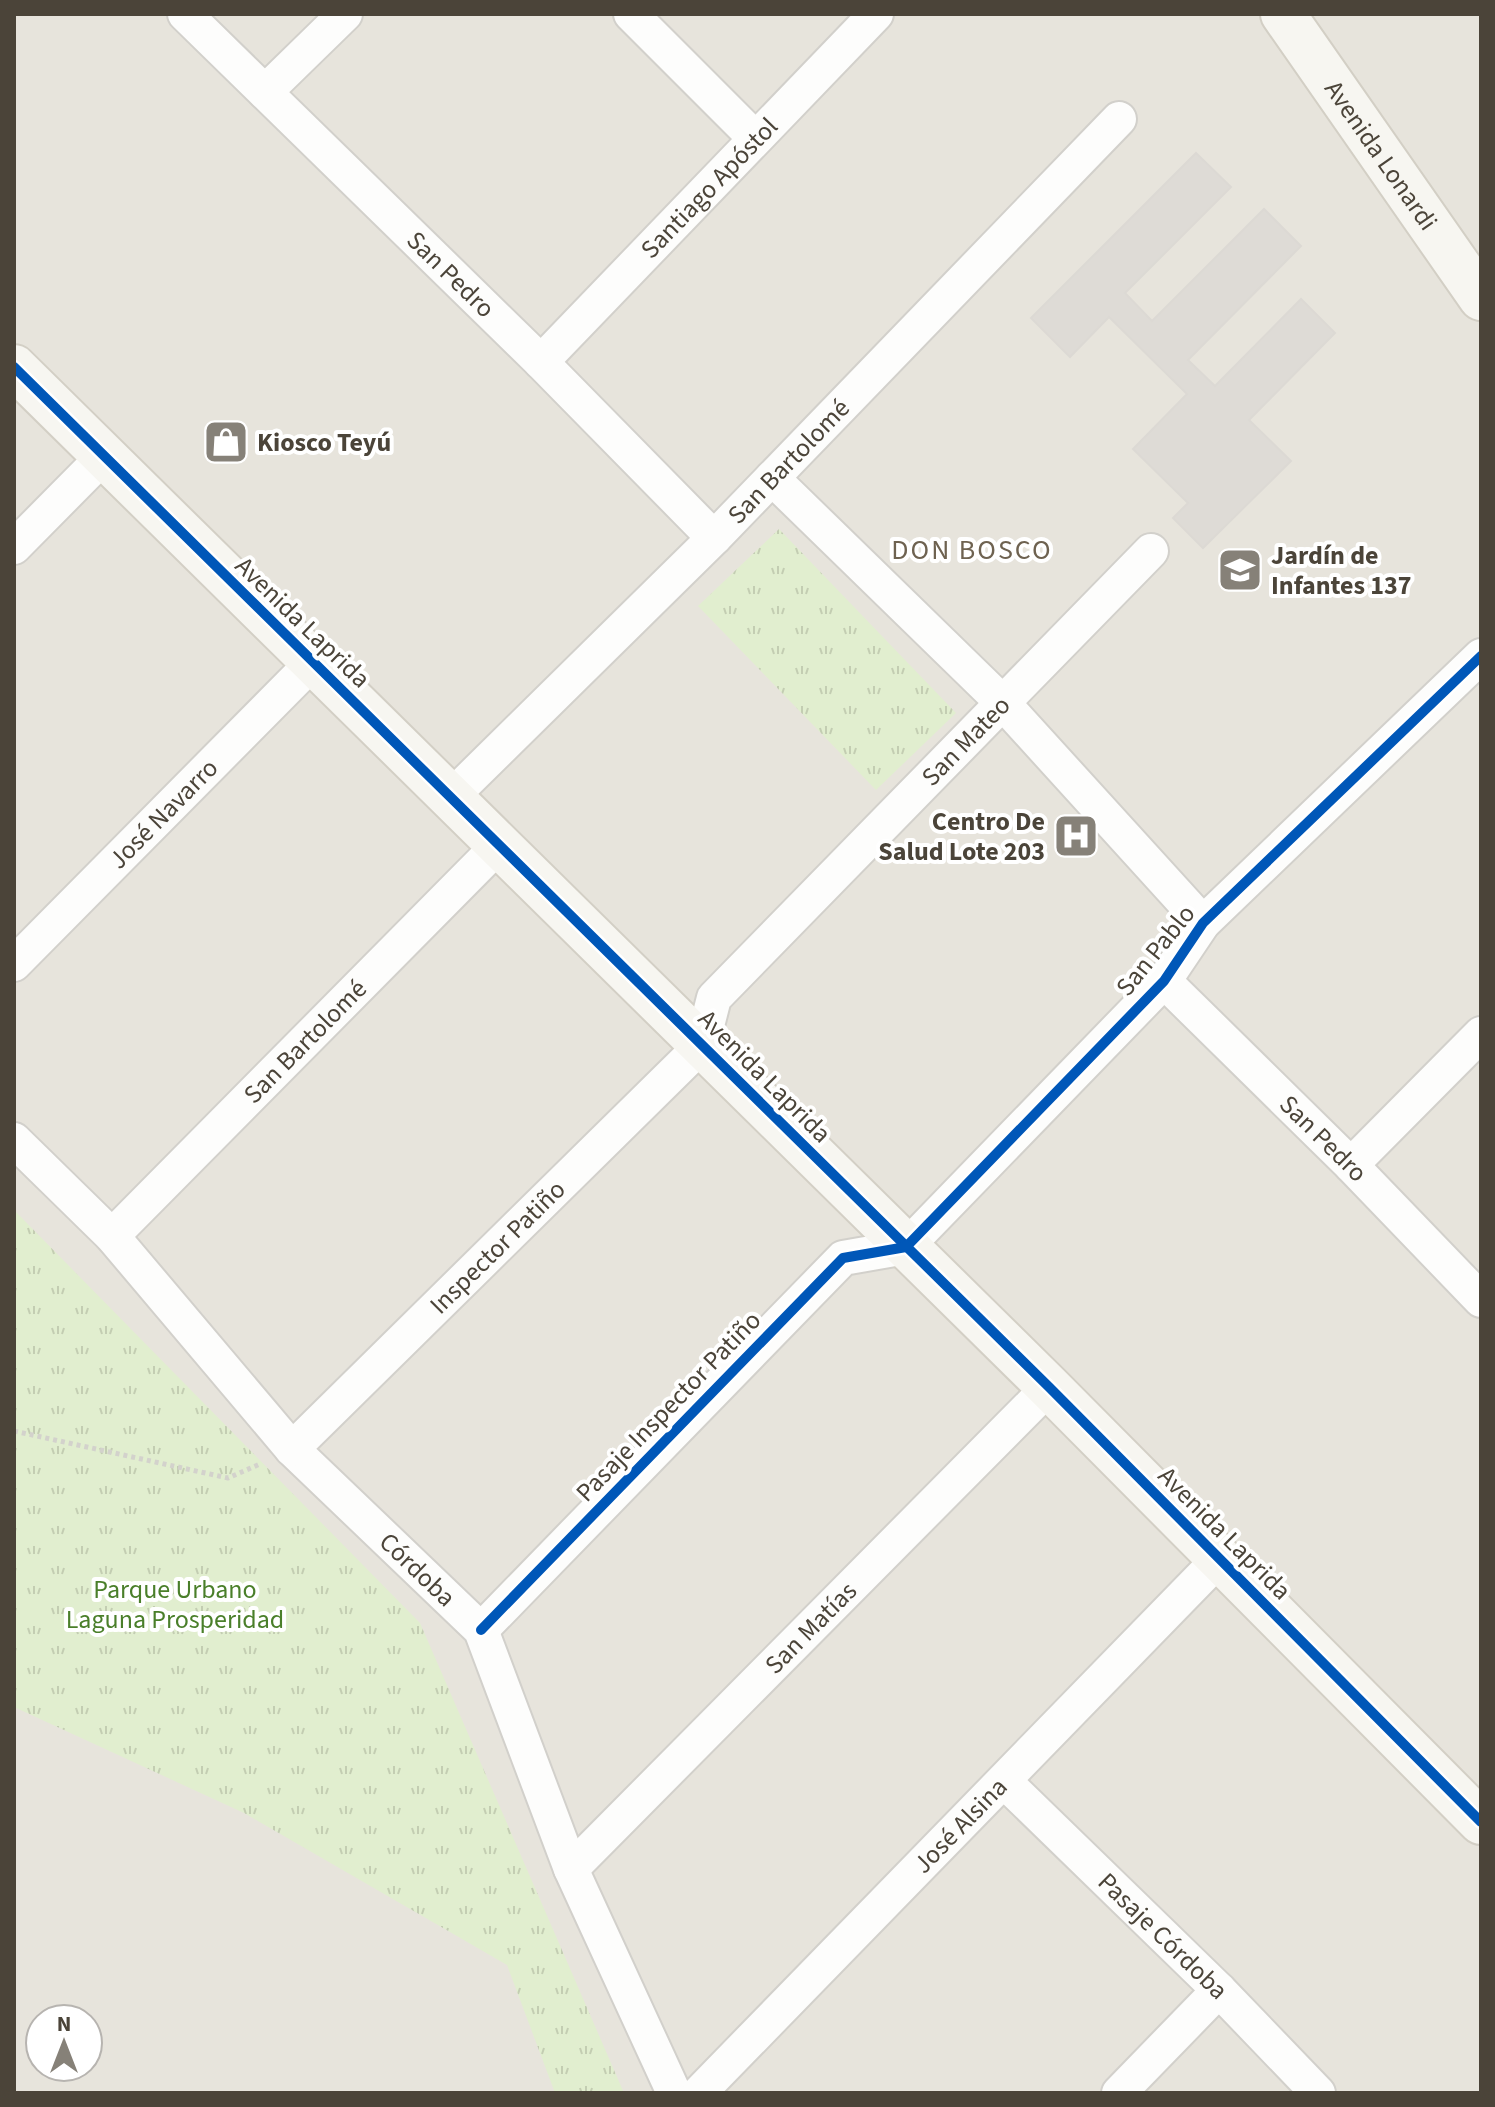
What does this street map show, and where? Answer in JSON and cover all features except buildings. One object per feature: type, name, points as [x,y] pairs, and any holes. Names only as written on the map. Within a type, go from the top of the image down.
[{"type":"street","name":"San Pedro","points":[[185,14],[541,362],[714,538]]},
{"type":"street","points":[[265,92],[345,14]]},
{"type":"street","points":[[631,14],[755,138]]},
{"type":"street","name":"Santiago Apóstol","points":[[541,362],[876,14]]},
{"type":"street","name":"Avenida Lonardi","points":[[1283,14],[1481,298]]},
{"type":"street","name":"San Bartolomé","points":[[451,797],[714,538],[1119,119]]},
{"type":"street","name":"Avenida Laprida","points":[[14,367],[1049,1387],[1481,1822]]},
{"type":"street","points":[[14,547],[104,456]]},
{"type":"street","points":[[772,478],[1003,703],[1203,923]]},
{"type":"street","name":"San Mateo","points":[[702,1045],[714,998],[1151,551]]},
{"type":"street","name":"San Pablo","points":[[906,1247],[1164,981],[1203,923],[1481,656]]},
{"type":"street","name":"José Navarro","points":[[14,964],[313,662]]},
{"type":"street","name":"San Bartolomé","points":[[112,1236],[498,846]]},
{"type":"street","name":"San Pedro","points":[[1164,981],[1351,1165],[1481,1300]]},
{"type":"street","points":[[1351,1165],[1481,1034]]},
{"type":"street","name":"Inspector Patiño","points":[[280,1455],[702,1045]]},
{"type":"street","name":"Córdoba","points":[[14,1140],[112,1236],[280,1455],[481,1630],[571,1869],[674,2093]]},
{"type":"street","name":"Pasaje Inspector Patiño","points":[[481,1630],[843,1258],[906,1247]]},
{"type":"street","name":"San Matías","points":[[571,1869],[1049,1387]]},
{"type":"street","name":"José Alsina","points":[[699,2093],[1220,1558]]},
{"type":"street","name":"Pasaje Córdoba","points":[[1004,1781],[1219,1990],[1318,2093]]},
{"type":"street","points":[[1119,2093],[1219,1990]]},
{"type":"path","points":[[14,1431],[228,1478],[280,1455]]},
{"type":"shaded area","points":[[14,14],[1481,14],[1481,2093],[14,2093]]},
{"type":"green space","points":[[779,529],[956,713],[876,790],[698,606]]},
{"type":"green space","name":"Parque Urbano Laguna Prosperidad","points":[[14,1210],[420,1623],[624,2093],[555,2093],[507,1965],[244,1813],[14,1707]]},
{"type":"cycle path","points":[[14,367],[1049,1387],[1481,1822]]},
{"type":"cycle path","points":[[481,1630],[843,1258],[906,1247],[1164,981],[1203,923],[1481,656]]},
{"type":"place","name":"Kiosco Teyú","points":[[226,442]]},
{"type":"place","name":"Jardín de Infantes 137","points":[[1240,570]]},
{"type":"place","name":"Centro De Salud Lote 203","points":[[1076,836]]},
{"type":"district","name":"DON BOSCO","points":[[972,549]]}]
